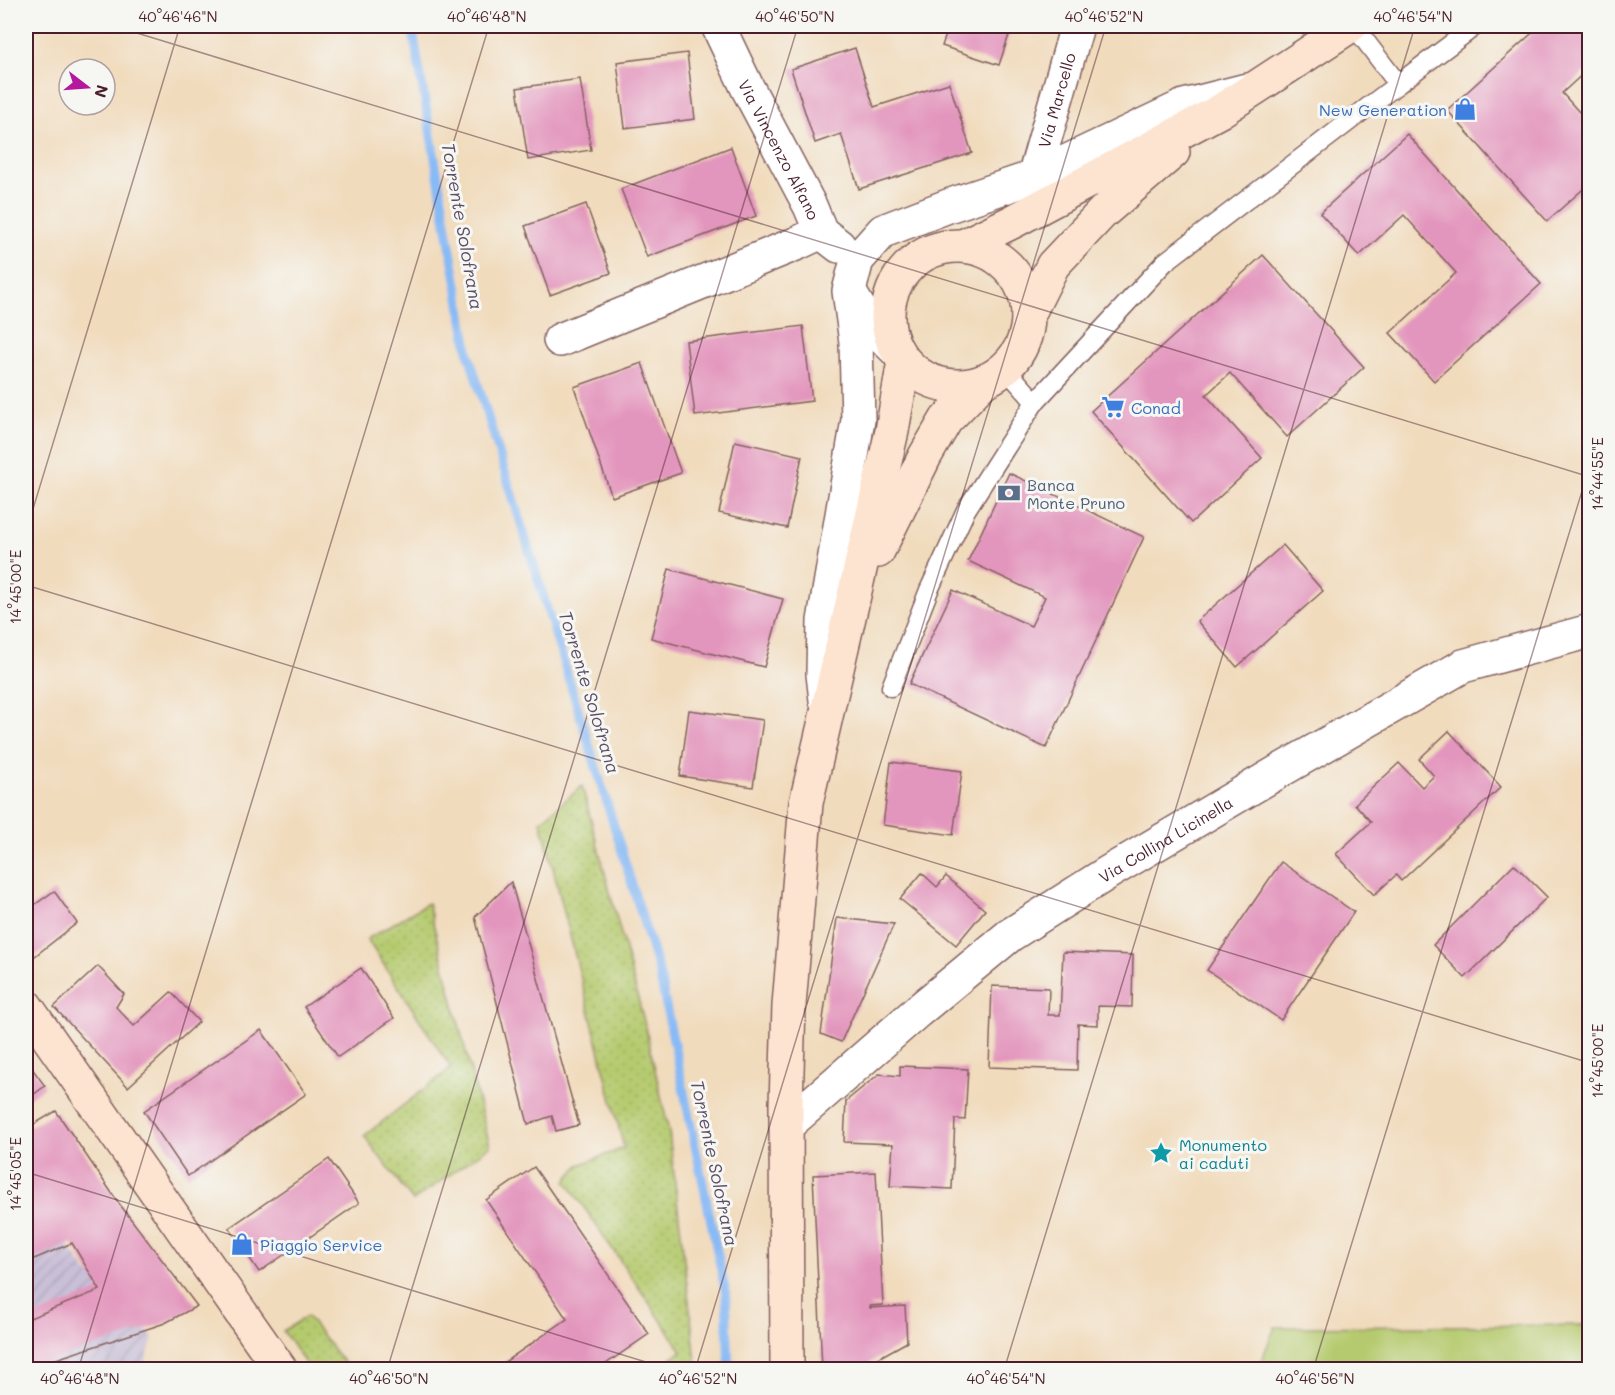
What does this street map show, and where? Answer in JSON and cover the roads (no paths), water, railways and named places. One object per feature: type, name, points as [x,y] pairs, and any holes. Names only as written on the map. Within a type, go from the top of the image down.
[{"type":"main road","points":[[963,246],[1014,222],[1220,111],[1352,26]]},
{"type":"main road","points":[[855,599],[925,456],[946,420],[1013,359],[1024,338],[1028,315],[1053,265],[1103,212],[1220,111]]},
{"type":"main road","points":[[994,375],[962,386],[937,383],[917,374],[900,356],[891,338],[888,306],[898,278],[926,253],[945,247],[963,246],[983,250],[993,255],[1015,275],[1024,294],[1028,315]]},
{"type":"main road","points":[[788,1370],[786,1125],[789,1005],[806,803],[892,431],[900,356]]},
{"type":"main road","points":[[26,1006],[281,1370]]},
{"type":"street","name":"Via Vincenzo Alfano","points":[[718,26],[821,232],[857,260]]},
{"type":"street","name":"Via Marcello","points":[[1034,177],[1077,26]]},
{"type":"street","points":[[827,711],[823,674],[824,621],[858,420],[856,342],[849,291],[857,260],[883,231],[1034,177],[1184,106],[1254,89]]},
{"type":"street","points":[[948,206],[963,246]]},
{"type":"street","points":[[560,340],[821,232]]},
{"type":"street","points":[[849,291],[866,320],[900,356]]},
{"type":"street","name":"Via Collina Licinella","points":[[786,1125],[1010,935],[1109,872],[1464,666],[1590,631]]},
{"type":"lane","points":[[1352,26],[1398,84]]},
{"type":"lane","points":[[891,687],[929,590],[966,510],[1035,402],[1165,262],[1475,26]]},
{"type":"lane","points":[[994,375],[1035,402]]},
{"type":"waterway","name":"Torrente Solofrana","points":[[412,26],[469,355],[659,972],[726,1294],[729,1370]]},
{"type":"place","name":"New Generation","points":[[1465,109]]},
{"type":"place","name":"Conad","points":[[1113,407]]},
{"type":"place","name":"Banca Monte Pruno","points":[[1009,493]]},
{"type":"place","name":"Monumento ai caduti","points":[[1161,1153]]},
{"type":"place","name":"Piaggio Service","points":[[242,1244]]}]
